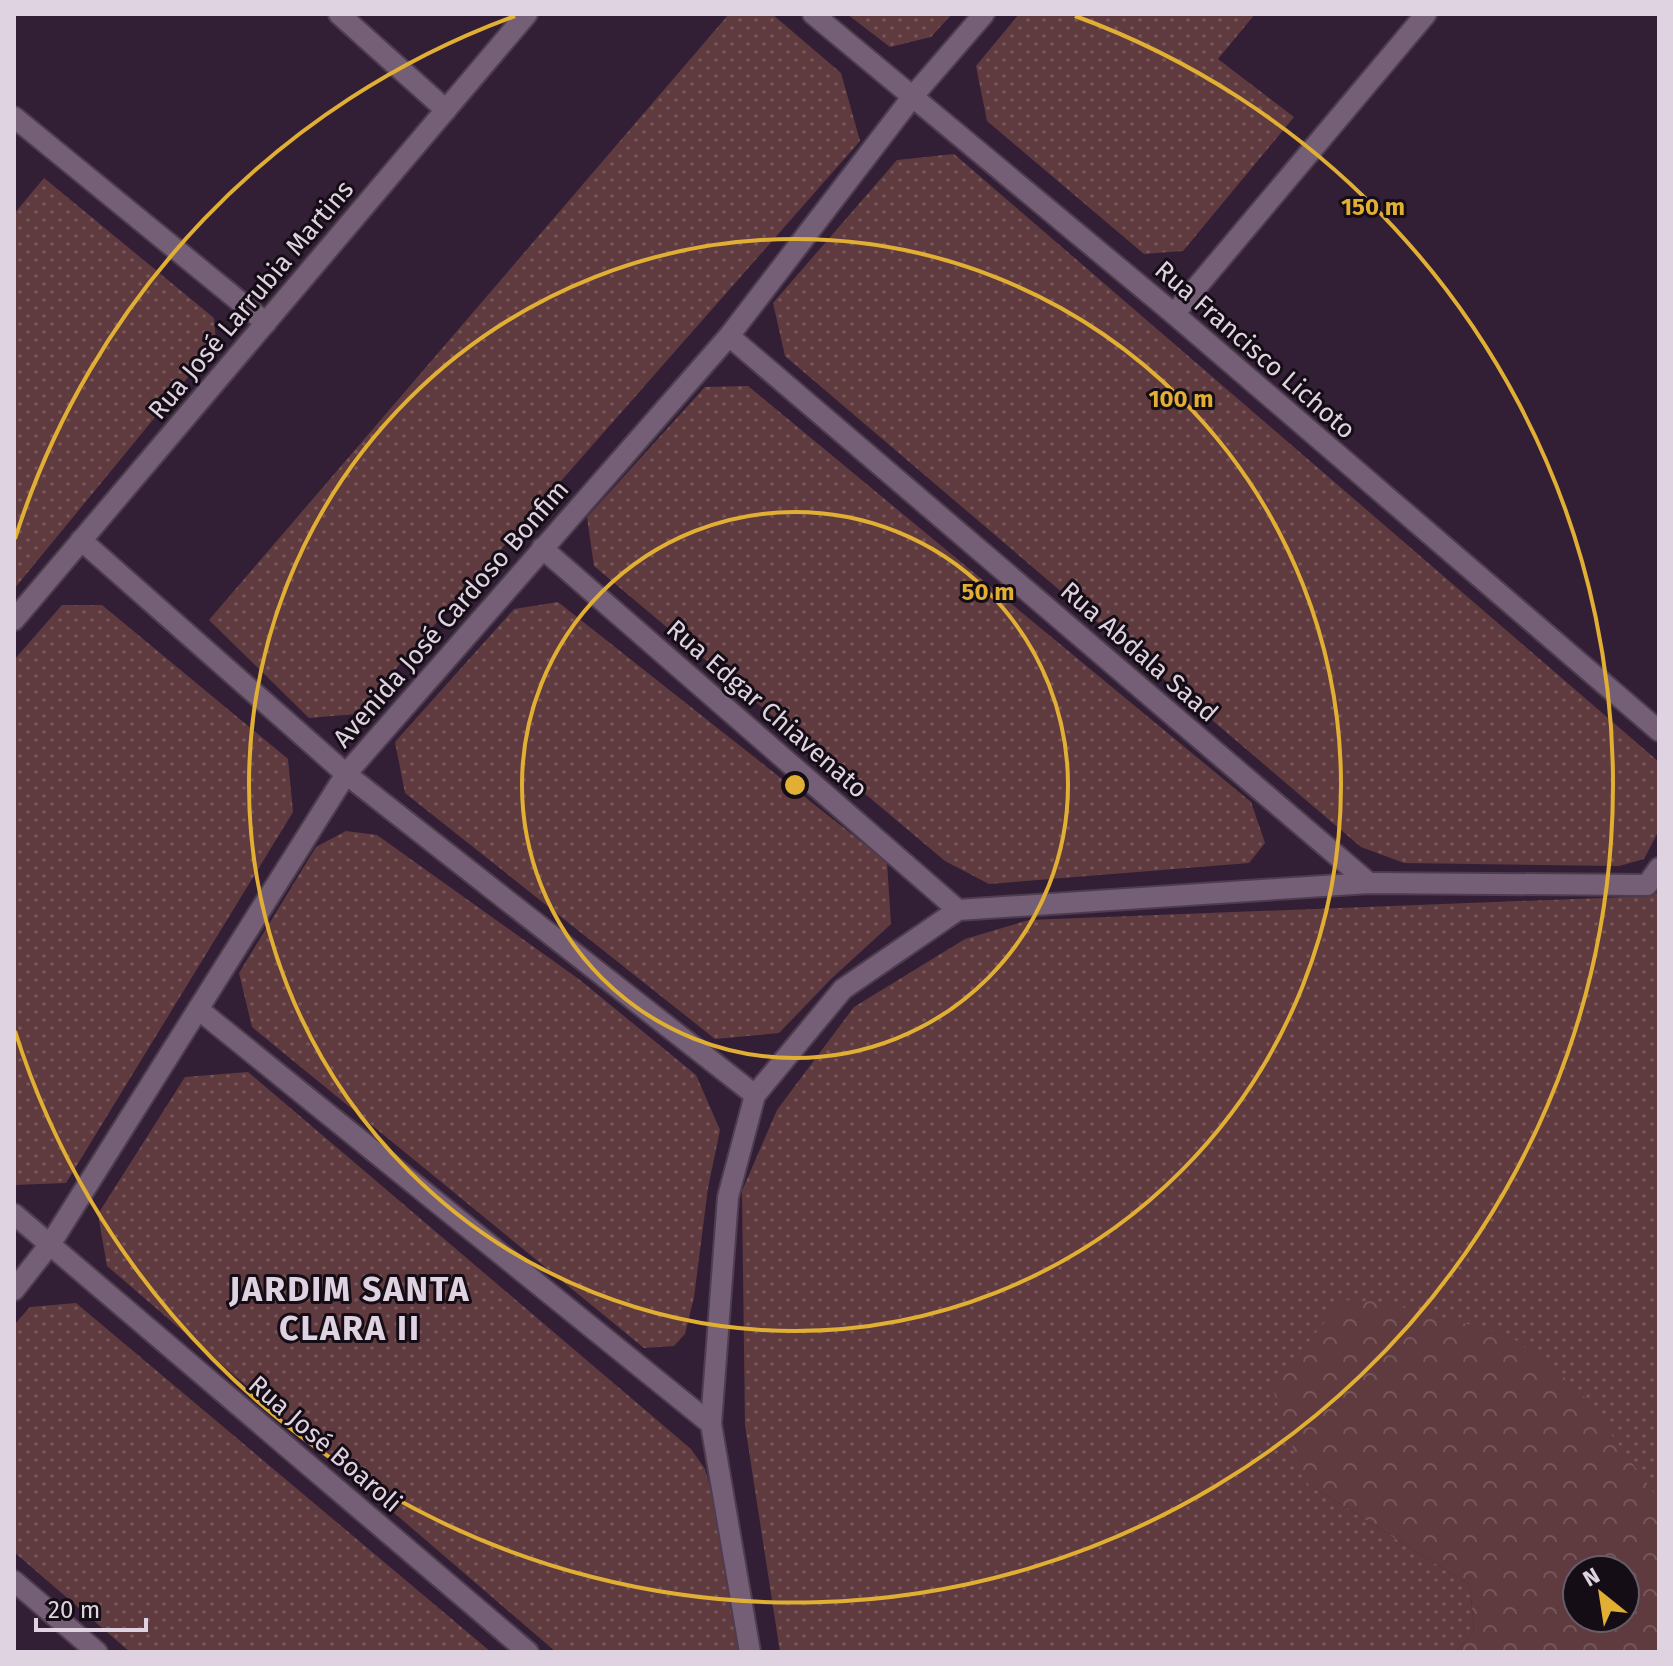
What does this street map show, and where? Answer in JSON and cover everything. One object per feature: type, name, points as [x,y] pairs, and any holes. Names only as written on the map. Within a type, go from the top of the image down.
[{"type":"street","points":[[339,14],[446,110]]},
{"type":"street","name":"Rua José Larrubia Martins","points":[[14,620],[527,14]]},
{"type":"street","name":"Rua Francisco Lichoto","points":[[813,14],[1174,314],[1659,731]]},
{"type":"street","name":"Avenida José Cardoso Bonfim","points":[[14,1290],[51,1243],[346,774],[729,336],[913,96],[984,14]]},
{"type":"street","points":[[1174,314],[1426,14]]},
{"type":"street","points":[[14,117],[266,323]]},
{"type":"street","name":"Rua Abdala Saad","points":[[729,336],[1369,883]]},
{"type":"street","points":[[81,540],[346,774],[755,1095]]},
{"type":"street","name":"Rua Edgar Chiavenato","points":[[542,548],[958,910]]},
{"type":"street","points":[[750,1652],[711,1424],[728,1197],[755,1095],[843,989],[958,910],[1369,883],[1647,885],[1659,868]]},
{"type":"street","points":[[198,1009],[711,1424]]},
{"type":"street","name":"Rua José Boaroli","points":[[14,1214],[528,1652]]},
{"type":"street","points":[[14,1581],[97,1652]]},
{"type":"green space","points":[[729,14],[772,14],[841,73],[860,141],[356,714],[309,718],[209,620]]},
{"type":"green space","points":[[847,14],[952,14],[931,37],[890,47]]},
{"type":"green space","points":[[1019,14],[1255,14],[1218,59],[1294,117],[1183,251],[1144,254],[987,121],[976,66]]},
{"type":"green space","points":[[954,154],[1659,762],[1659,830],[1644,859],[1619,866],[1404,863],[1361,847],[785,356],[773,303],[897,160]]},
{"type":"green space","points":[[44,178],[214,318],[216,343],[14,589],[14,214]]},
{"type":"green space","points":[[748,386],[1251,802],[1265,843],[1249,863],[989,884],[945,861],[594,566],[587,517],[705,387]]},
{"type":"green space","points":[[558,602],[887,862],[891,924],[831,979],[779,1033],[715,1039],[405,793],[395,742],[514,609]]},
{"type":"green space","points":[[62,605],[102,605],[288,759],[293,812],[66,1183],[14,1185],[14,660]]},
{"type":"green space","points":[[346,831],[377,835],[580,980],[696,1075],[720,1130],[708,1188],[694,1297],[685,1334],[674,1346],[644,1348],[252,1027],[239,973],[316,847]]},
{"type":"green space","points":[[1659,892],[1659,1500],[1653,1493],[1308,1484],[1470,1585],[1474,1631],[1456,1652],[780,1652],[745,1425],[742,1191],[777,1110],[854,1007],[965,939],[1029,920],[1651,896]]},
{"type":"green space","points":[[248,1072],[691,1449],[705,1469],[713,1498],[739,1652],[556,1652],[107,1266],[98,1214],[185,1077]]},
{"type":"green space","points":[[1343,1300],[1384,1302],[1509,1335],[1577,1387],[1659,1500],[1659,1652],[1456,1652],[1474,1631],[1470,1585],[1308,1484],[1272,1386]]},
{"type":"green space","points":[[76,1303],[491,1652],[130,1652],[14,1552],[14,1325],[30,1307]]},
{"type":"district","name":"JARDIM SANTA CLARA II","points":[[350,1308]]}]
